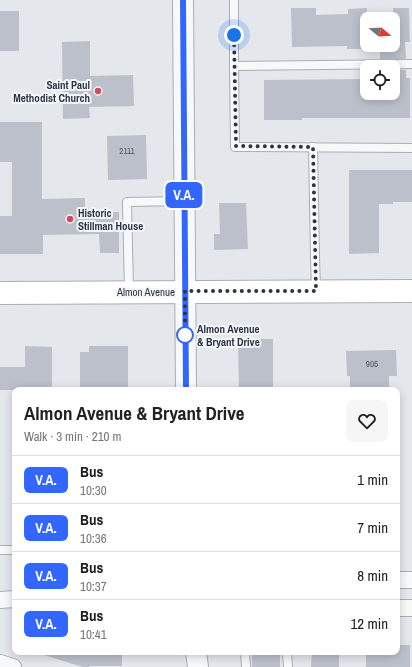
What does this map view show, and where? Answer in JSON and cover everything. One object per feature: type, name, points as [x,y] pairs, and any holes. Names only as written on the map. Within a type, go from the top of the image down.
[{"type":"main road","name":"Almon Avenue","points":[[0,292],[412,291]]},
{"type":"street","points":[[183,0],[186,387]]},
{"type":"street","points":[[400,580],[412,580]]},
{"type":"street","points":[[0,600],[12,599]]},
{"type":"street","points":[[400,608],[412,608]]},
{"type":"street","points":[[196,655],[198,667]]},
{"type":"street","points":[[0,663],[13,667]]},
{"type":"lane","points":[[234,0],[236,146],[412,148]]},
{"type":"lane","points":[[234,66],[412,64]]},
{"type":"lane","points":[[313,147],[316,291]]},
{"type":"lane","points":[[128,292],[127,202],[184,201]]},
{"type":"lane","points":[[0,550],[12,550]]},
{"type":"lane","points":[[245,655],[246,667]]},
{"type":"lane","points":[[287,655],[288,667]]},
{"type":"building","points":[[291,8],[316,8],[316,15],[348,14],[348,9],[367,8],[367,12],[360,12],[360,49],[347,49],[347,46],[292,47]]},
{"type":"building","points":[[393,8],[409,8],[410,42],[405,42],[406,59],[380,59],[380,52],[400,52],[400,12],[393,12]]},
{"type":"building","points":[[0,11],[19,11],[19,51],[0,51]]},
{"type":"building","name":"Saint Paul Methodist Church","points":[[90,41],[90,76],[133,75],[134,106],[89,107],[90,118],[63,119],[62,42]]},
{"type":"building","points":[[400,70],[406,70],[406,78],[410,78],[410,118],[302,118],[302,120],[264,120],[264,80],[360,79],[360,100],[400,100]]},
{"type":"building","points":[[0,122],[42,122],[42,199],[85,198],[85,208],[89,208],[89,212],[119,212],[119,253],[100,253],[99,234],[43,235],[43,254],[0,254],[0,216],[12,216],[12,162],[0,162]]},
{"type":"building","points":[[146,135],[147,179],[108,180],[107,136]]},
{"type":"building","points":[[349,170],[412,170],[412,202],[379,204],[379,253],[349,254]]},
{"type":"building","points":[[219,203],[246,203],[248,249],[214,250],[214,234],[220,234]]},
{"type":"building","points":[[238,339],[273,339],[273,387],[239,387]]},
{"type":"building","points":[[25,346],[52,347],[52,387],[12,387],[12,390],[0,390],[0,367],[25,367]]},
{"type":"building","points":[[89,346],[128,346],[128,387],[80,387],[80,352],[89,352]]},
{"type":"building","points":[[396,350],[397,376],[389,376],[389,387],[350,387],[350,376],[347,376],[346,351]]},
{"type":"building","points":[[400,645],[410,645],[410,667],[366,667],[366,655],[400,655]]},
{"type":"building","points":[[44,655],[122,655],[122,666],[83,667]]},
{"type":"building","points":[[252,655],[280,655],[280,667],[252,667]]},
{"type":"building","points":[[312,655],[339,655],[339,667],[311,667]]},
{"type":"bus line","name":"V.A.","points":[[183,0],[186,387]]},
{"type":"place","name":"Saint Paul Methodist Church","points":[[98,91]]},
{"type":"place","name":"Historic Stillman House","points":[[70,219]]},
{"type":"place","name":"Almon Avenue & Bryant Drive","points":[[185,335]]},
{"type":"route","points":[[185,335],[185,291],[316,291],[313,147],[236,146],[234,35]]}]
